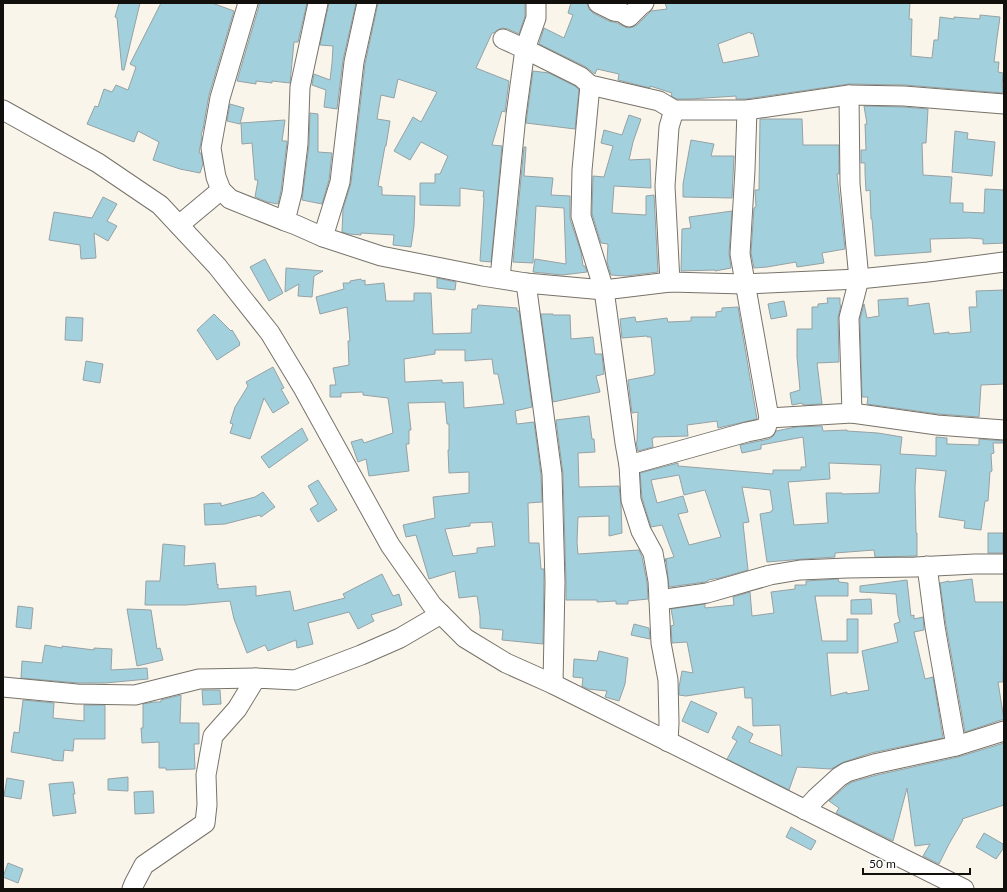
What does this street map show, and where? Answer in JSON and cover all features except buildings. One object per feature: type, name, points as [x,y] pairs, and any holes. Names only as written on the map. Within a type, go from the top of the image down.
[{"type":"street","points":[[248,3],[220,98],[211,148],[216,177],[221,190],[230,198],[323,237],[381,256],[482,276],[526,283],[604,290],[670,282],[744,284],[859,279],[1004,262]]},
{"type":"street","points":[[285,221],[292,193],[298,144],[300,87],[318,3]]},
{"type":"street","points":[[323,237],[340,182],[354,62],[367,3]]},
{"type":"street","points":[[500,278],[516,115],[525,49],[536,18],[536,3]]},
{"type":"street","points":[[598,3],[614,11],[621,12],[629,17],[644,3]]},
{"type":"street","points":[[502,39],[581,77],[590,85],[659,101],[674,110],[747,110],[849,96],[904,96],[1004,104]]},
{"type":"street","points":[[590,85],[582,170],[581,216],[604,290],[629,465],[631,500],[641,531],[653,553],[658,581],[661,643],[668,680],[668,742]]},
{"type":"street","points":[[849,96],[850,184],[859,279],[849,318],[852,414]]},
{"type":"street","points":[[670,282],[665,186],[669,127],[674,110]]},
{"type":"street","points":[[629,465],[766,428],[769,418],[744,284],[740,254],[747,110]]},
{"type":"street","points":[[4,114],[98,163],[160,205],[217,266],[270,333],[306,393],[390,545],[432,605],[465,638],[506,663],[553,684],[964,889]]},
{"type":"street","points":[[179,225],[221,190]]},
{"type":"street","points":[[526,283],[552,474],[555,535],[553,684]]},
{"type":"street","points":[[769,418],[852,414],[937,425],[1004,430]]},
{"type":"street","points":[[659,600],[707,594],[770,575],[800,570],[1004,564]]},
{"type":"street","points":[[927,566],[935,627],[956,746]]},
{"type":"street","points":[[3,688],[77,694],[135,695],[199,679],[256,678],[295,680],[361,655],[400,638],[441,614]]},
{"type":"street","points":[[132,889],[144,865],[205,823],[207,805],[206,775],[213,736],[237,709],[256,678]]},
{"type":"street","points":[[805,810],[839,777],[847,772],[874,764],[956,746],[1004,731]]}]
